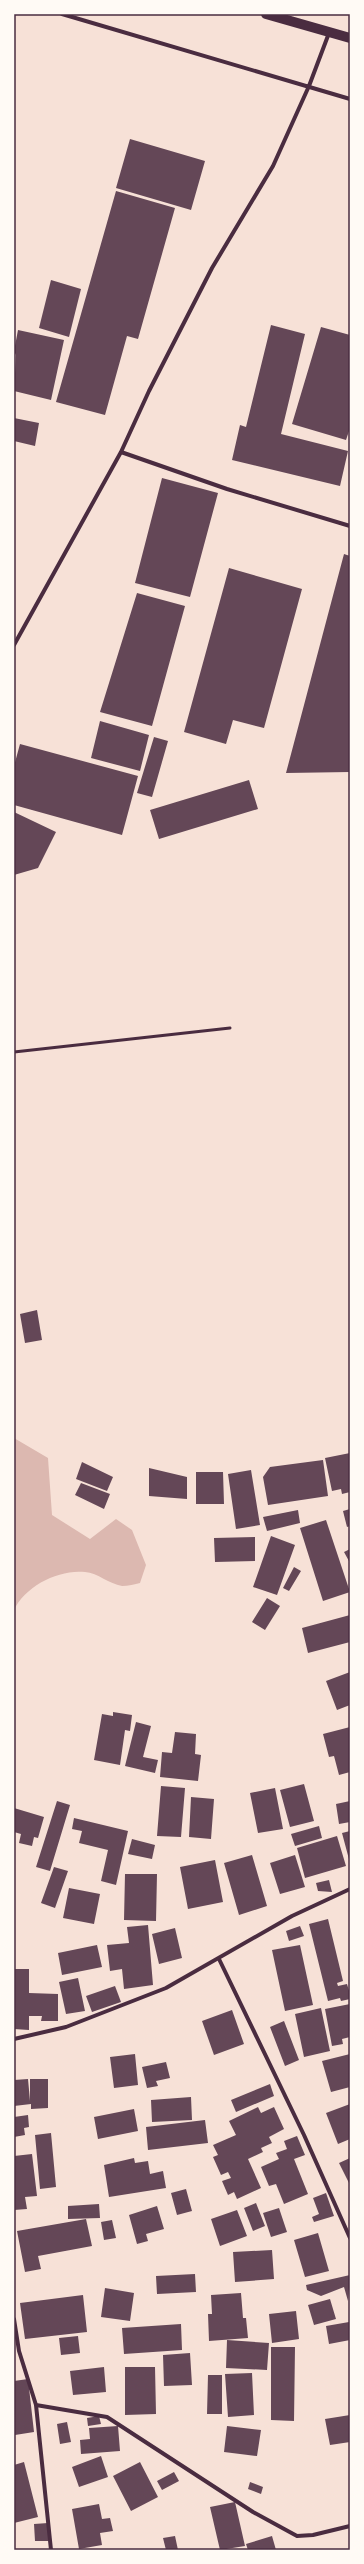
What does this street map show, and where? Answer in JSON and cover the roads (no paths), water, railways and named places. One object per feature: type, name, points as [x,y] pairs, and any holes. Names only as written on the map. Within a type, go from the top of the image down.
[{"type":"main road","points":[[266,14],[350,38]]},
{"type":"street","points":[[62,14],[350,99]]},
{"type":"street","points":[[14,646],[121,452],[149,391],[212,268],[273,166],[310,86],[330,32]]},
{"type":"street","points":[[121,452],[227,489],[350,526]]},
{"type":"street","points":[[14,2039],[66,2027],[166,1988],[292,1916],[350,1889]]},
{"type":"street","points":[[219,1959],[304,2135],[350,2238]]},
{"type":"street","points":[[14,2319],[19,2351],[36,2405],[52,2550]]},
{"type":"street","points":[[36,2405],[106,2417],[253,2512],[298,2536],[313,2535],[350,2526]]},
{"type":"lane","points":[[14,1052],[230,1028]]}]
